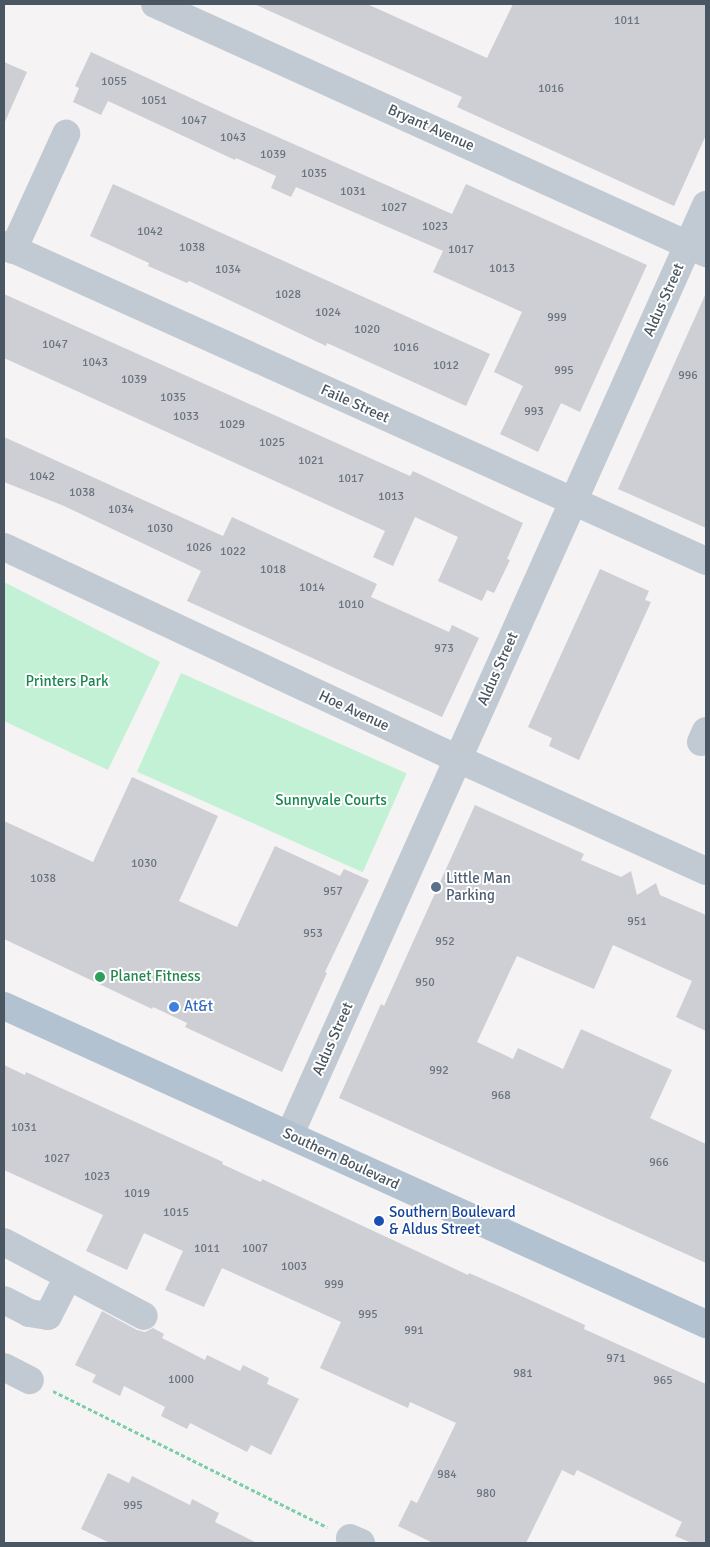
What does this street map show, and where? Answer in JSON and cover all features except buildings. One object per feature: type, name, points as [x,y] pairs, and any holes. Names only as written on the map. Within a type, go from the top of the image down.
[{"type":"main road","name":"Southern Boulevard","points":[[4,1006],[706,1324]]},
{"type":"street","name":"Bryant Avenue","points":[[158,4],[697,249]]},
{"type":"street","points":[[8,248],[66,134]]},
{"type":"street","name":"Aldus Street","points":[[290,1134],[573,503],[697,249],[706,204]]},
{"type":"street","name":"Faile Street","points":[[8,248],[706,561]]},
{"type":"street","name":"Hoe Avenue","points":[[4,547],[458,759],[706,871]]},
{"type":"street","points":[[4,1242],[58,1270],[64,1276],[144,1316]]},
{"type":"street","points":[[4,1300],[29,1312],[48,1316],[65,1282],[64,1276]]},
{"type":"street","points":[[4,1367],[30,1380]]},
{"type":"path","points":[[30,1380],[356,1541]]},
{"type":"green space","name":"Printers Park","points":[[4,582],[160,662],[108,770],[4,721]]},
{"type":"green space","name":"Sunnyvale Courts","points":[[181,673],[407,773],[363,872],[137,772]]},
{"type":"place","name":"Little Man Parking","points":[[436,887]]},
{"type":"place","name":"Planet Fitness","points":[[100,977]]},
{"type":"place","name":"At&t","points":[[174,1007]]},
{"type":"place","name":"Southern Boulevard & Aldus Street","points":[[379,1221]]}]
